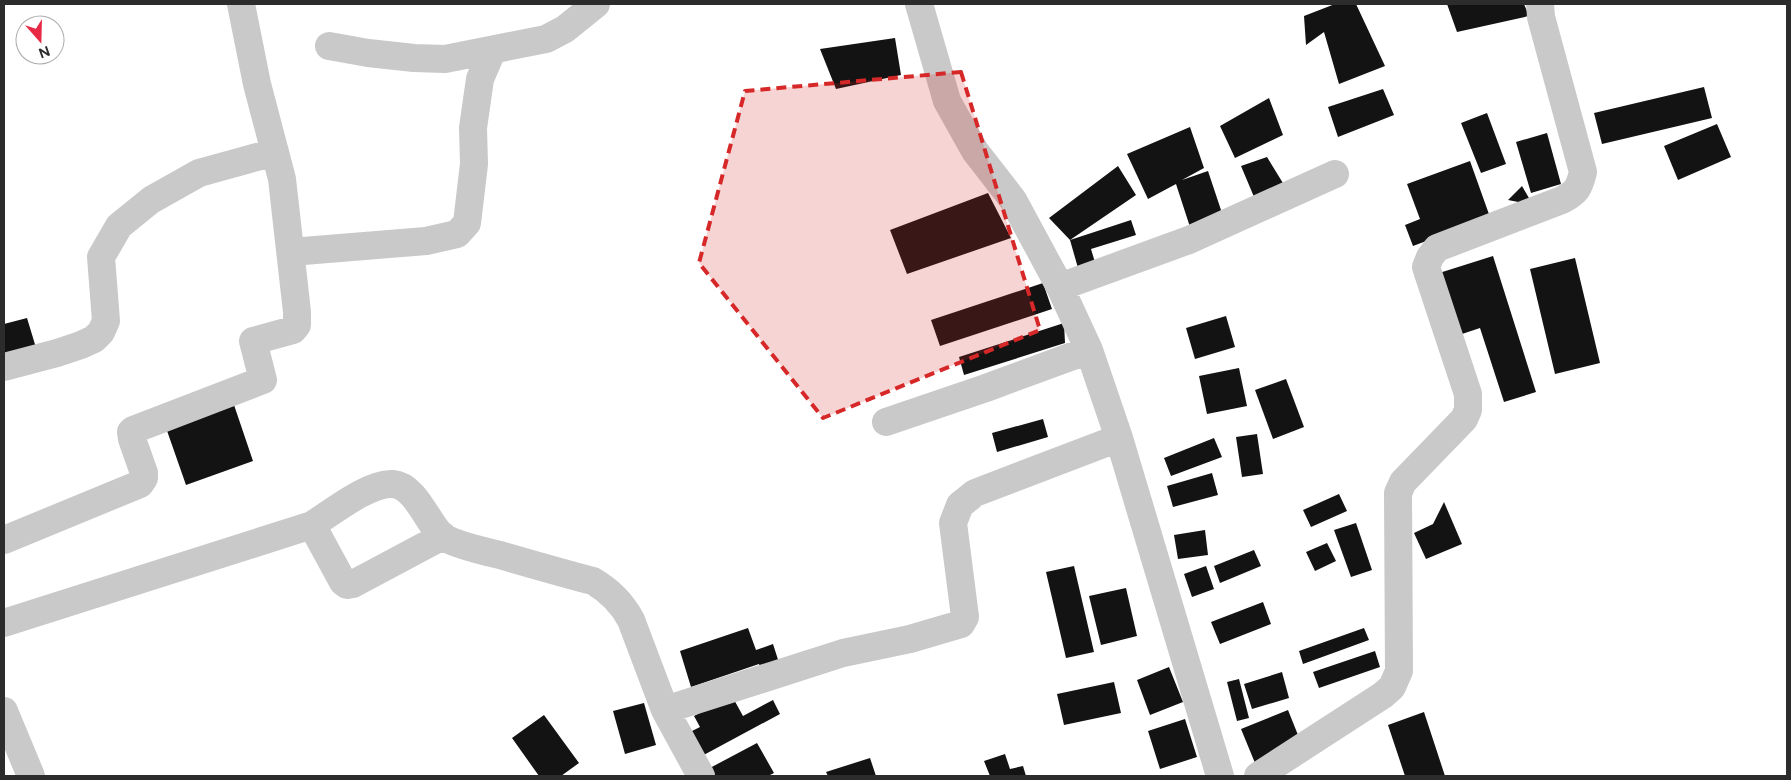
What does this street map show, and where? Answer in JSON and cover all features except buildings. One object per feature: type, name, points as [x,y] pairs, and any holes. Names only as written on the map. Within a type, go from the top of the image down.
[{"type":"street","points":[[4,540],[140,484],[144,478],[144,473],[131,432],[136,428],[263,380],[253,341],[292,330],[297,325],[298,312],[282,178],[257,84],[241,4]]},
{"type":"street","points":[[329,46],[368,53],[445,59],[546,39],[565,29],[596,4]]},
{"type":"street","points":[[919,4],[947,101],[975,152],[1013,200],[1060,287],[1089,350],[1119,438],[1220,776]]},
{"type":"street","points":[[1258,776],[1383,695],[1392,687],[1399,671],[1398,493],[1403,482],[1464,419],[1468,410],[1468,394],[1426,266],[1430,257],[1437,248],[1562,200],[1574,194],[1579,187],[1583,172],[1541,17],[1540,4]]},
{"type":"street","points":[[291,252],[426,241],[457,234],[466,223],[474,164],[473,128],[480,80],[492,51]]},
{"type":"street","points":[[4,367],[73,348],[94,339],[101,332],[106,321],[101,257],[119,226],[151,200],[200,173],[275,152]]},
{"type":"street","points":[[1060,287],[1189,240],[1335,174]]},
{"type":"street","points":[[886,422],[1089,350]]},
{"type":"street","points":[[666,710],[843,653],[910,639],[961,624],[965,616],[953,523],[960,505],[975,493],[1119,438]]},
{"type":"street","points":[[4,623],[312,525],[376,487],[398,485],[419,503],[443,536],[472,548],[593,581],[606,588],[624,606],[666,710],[701,776]]},
{"type":"street","points":[[312,525],[343,582],[347,584],[353,584],[443,536]]},
{"type":"street","points":[[4,711],[32,776]]},
{"type":"highlighted area","points":[[961,72],[1040,330],[823,418],[699,263],[745,91]]}]
